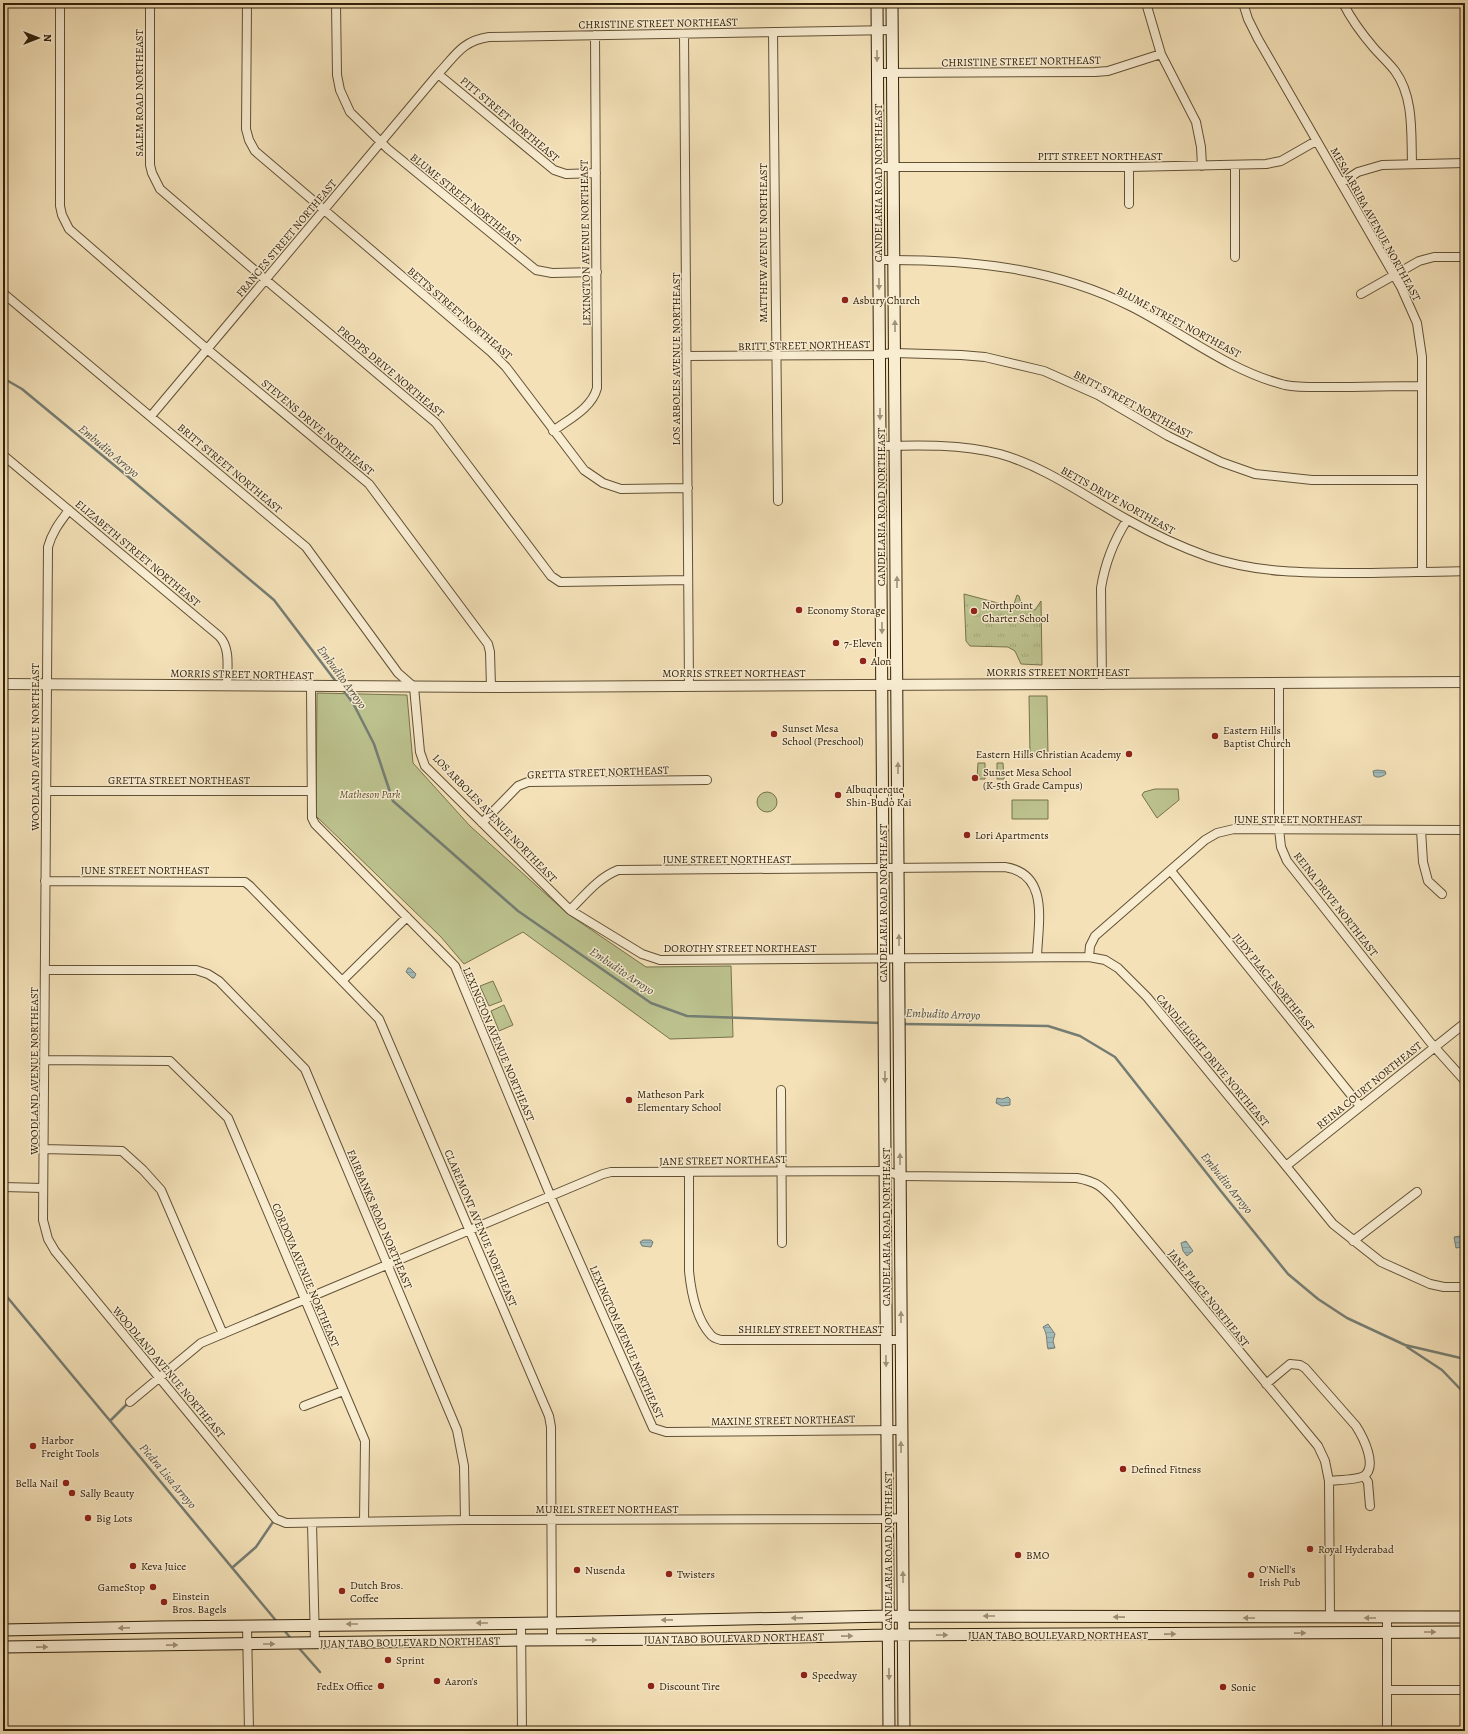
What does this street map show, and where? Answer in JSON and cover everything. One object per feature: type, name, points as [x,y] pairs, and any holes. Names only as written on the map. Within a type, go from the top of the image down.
[{"type":"main road","name":"CANDELARIA ROAD NORTHEAST","points":[[877,3],[886,1171],[885,1340],[889,1731]]},
{"type":"main road","name":"CANDELARIA ROAD NORTHEAST","points":[[892,3],[898,867],[900,957],[901,1430],[904,1731]]},
{"type":"main road","name":"JUAN TABO BOULEVARD NORTHEAST","points":[[3,1630],[298,1625],[552,1623],[889,1616],[1330,1618],[1465,1617]]},
{"type":"main road","points":[[96,1629],[96,1646]]},
{"type":"main road","name":"JUAN TABO BOULEVARD NORTHEAST","points":[[3,1647],[710,1639],[888,1635],[1465,1632]]},
{"type":"street","name":"STEVENS DRIVE NORTHEAST","points":[[60,3],[60,206],[62,215],[69,229],[207,349],[369,484],[488,644],[490,652],[491,687]]},
{"type":"street","name":"SALEM ROAD NORTHEAST","points":[[150,3],[150,165],[156,182]]},
{"type":"street","name":"BETTS STREET NORTHEAST","points":[[247,3],[246,129],[249,140],[255,152],[491,352],[506,367],[584,470],[603,483],[621,489],[688,488]]},
{"type":"street","name":"BLUME STREET NORTHEAST","points":[[336,3],[336,58],[340,90],[350,112],[380,142],[536,270],[552,273],[597,272]]},
{"type":"street","points":[[1146,3],[1161,54],[1196,122],[1201,146],[1202,166]]},
{"type":"street","name":"MESA ARRIBA AVENUE NORTHEAST","points":[[1243,3],[1248,20],[1258,39],[1394,274],[1417,323],[1422,357],[1422,572]]},
{"type":"street","points":[[1343,3],[1359,30],[1395,72],[1406,94],[1411,119],[1412,163]]},
{"type":"street","points":[[1462,3],[1465,6]]},
{"type":"street","name":"CHRISTINE STREET NORTHEAST","points":[[438,74],[466,44],[479,38],[489,37],[893,30]]},
{"type":"street","name":"MATTHEW AVENUE NORTHEAST","points":[[773,32],[775,356],[778,502]]},
{"type":"street","name":"LOS ARBOLES AVENUE NORTHEAST","points":[[684,34],[689,685]]},
{"type":"street","name":"LEXINGTON AVENUE NORTHEAST","points":[[553,431],[590,403],[595,396],[597,388],[595,35]]},
{"type":"street","name":"CHRISTINE STREET NORTHEAST","points":[[877,73],[1095,72],[1108,71],[1161,54]]},
{"type":"street","name":"PITT STREET NORTHEAST","points":[[438,74],[554,170],[566,174],[596,173]]},
{"type":"street","name":"FRANCES STREET NORTHEAST","points":[[151,416],[438,74]]},
{"type":"street","name":"PITT STREET NORTHEAST","points":[[878,167],[1128,167],[1274,164],[1316,141]]},
{"type":"street","points":[[1341,183],[1358,172],[1382,165],[1412,163],[1465,163]]},
{"type":"street","points":[[1235,165],[1235,257]]},
{"type":"street","points":[[1128,167],[1129,204]]},
{"type":"street","name":"PROPPS DRIVE NORTHEAST","points":[[156,182],[160,189],[265,280],[436,423],[551,576],[560,582],[688,580]]},
{"type":"street","points":[[1361,294],[1394,274],[1426,258],[1465,257]]},
{"type":"street","name":"BLUME STREET NORTHEAST","points":[[879,260],[957,261],[998,265],[1041,273],[1119,301],[1235,365],[1261,377],[1287,385],[1314,387],[1421,386]]},
{"type":"street","name":"BRITT STREET NORTHEAST","points":[[3,293],[306,547],[398,673],[414,687]]},
{"type":"street","name":"BRITT STREET NORTHEAST","points":[[687,356],[880,355],[895,353],[934,353],[985,357],[1044,371],[1098,395],[1168,436],[1221,462],[1255,474],[1312,480],[1422,480]]},
{"type":"street","name":"BETTS DRIVE NORTHEAST","points":[[880,446],[943,446],[1000,454],[1024,463],[1068,484],[1128,520],[1162,538],[1208,556],[1251,567],[1271,571],[1320,573],[1465,571]]},
{"type":"street","name":"ELIZABETH STREET NORTHEAST","points":[[3,455],[224,640],[226,647],[227,685]]},
{"type":"street","name":"WOODLAND AVENUE NORTHEAST","points":[[69,510],[55,528],[48,547],[43,1220],[48,1238],[55,1251],[276,1519],[286,1524],[312,1523]]},
{"type":"street","points":[[1102,685],[1101,588],[1112,546],[1128,520]]},
{"type":"street","name":"MORRIS STREET NORTHEAST","points":[[3,684],[491,687],[1465,682]]},
{"type":"street","name":"REINA DRIVE NORTHEAST","points":[[1279,683],[1279,829],[1282,847],[1288,861],[1434,1047],[1465,1081]]},
{"type":"street","name":"LEXINGTON AVENUE NORTHEAST","points":[[311,686],[312,818],[315,824],[455,966],[550,1195],[653,1428],[666,1432]]},
{"type":"street","name":"LOS ARBOLES AVENUE NORTHEAST","points":[[414,687],[419,744],[425,766],[570,910]]},
{"type":"street","name":"GRETTA STREET NORTHEAST","points":[[482,824],[518,786],[528,782],[707,780]]},
{"type":"street","name":"GRETTA STREET NORTHEAST","points":[[46,791],[312,791]]},
{"type":"street","name":"JUNE STREET NORTHEAST","points":[[1089,956],[1090,946],[1095,936],[1205,840],[1217,833],[1234,829],[1465,830]]},
{"type":"street","points":[[1421,830],[1423,862],[1428,881],[1442,894]]},
{"type":"street","name":"JUNE STREET NORTHEAST","points":[[570,910],[598,882],[608,874],[618,870],[1005,867],[1021,872],[1029,877],[1038,895],[1037,957]]},
{"type":"street","name":"JUDY PLACE NORTHEAST","points":[[1171,871],[1360,1106]]},
{"type":"street","name":"JUNE STREET NORTHEAST","points":[[46,881],[244,882]]},
{"type":"street","name":"CLAREMONT AVENUE NORTHEAST","points":[[244,882],[250,886],[379,1019],[549,1416],[551,1427],[552,1640]]},
{"type":"street","name":"DOROTHY STREET NORTHEAST","points":[[570,910],[642,954],[660,960],[900,957]]},
{"type":"street","points":[[342,981],[407,917]]},
{"type":"street","name":"CANDLELIGHT DRIVE NORTHEAST","points":[[900,957],[1089,956],[1105,960],[1118,968],[1147,997],[1333,1224],[1381,1262],[1414,1278],[1444,1287],[1465,1287]]},
{"type":"street","name":"FAIRBANKS ROAD NORTHEAST","points":[[45,970],[196,970],[208,974],[219,981],[306,1068],[457,1430],[464,1466],[465,1520]]},
{"type":"street","name":"REINA COURT NORTHEAST","points":[[1286,1166],[1465,1023]]},
{"type":"street","name":"CORDOVA AVENUE NORTHEAST","points":[[45,1060],[170,1061],[228,1118],[365,1441],[364,1522]]},
{"type":"street","points":[[781,1090],[782,1243]]},
{"type":"street","points":[[44,1149],[122,1151],[143,1170],[161,1190],[222,1334]]},
{"type":"street","name":"JANE STREET NORTHEAST","points":[[130,1402],[158,1377],[201,1343],[550,1195],[611,1172],[886,1171],[901,1176]]},
{"type":"street","name":"SHIRLEY STREET NORTHEAST","points":[[689,1172],[689,1271],[691,1287],[703,1324],[710,1335],[721,1340],[901,1340]]},
{"type":"street","name":"JANE PLACE NORTHEAST","points":[[901,1176],[1061,1177],[1093,1181],[1103,1188],[1318,1446],[1325,1461],[1329,1481],[1330,1618]]},
{"type":"street","points":[[3,1187],[43,1188]]},
{"type":"street","points":[[1354,1241],[1417,1192]]},
{"type":"street","points":[[1266,1384],[1290,1364],[1300,1365],[1305,1368],[1351,1418],[1361,1433],[1370,1458],[1369,1469],[1364,1476],[1329,1481]]},
{"type":"street","points":[[304,1406],[343,1391]]},
{"type":"street","name":"MAXINE STREET NORTHEAST","points":[[666,1432],[901,1430]]},
{"type":"street","points":[[1364,1476],[1368,1482],[1370,1506]]},
{"type":"street","name":"MURIEL STREET NORTHEAST","points":[[312,1523],[465,1520],[902,1518]]},
{"type":"street","points":[[312,1523],[316,1625],[315,1643]]},
{"type":"street","points":[[1387,1618],[1387,1731]]},
{"type":"street","points":[[521,1623],[522,1731]]},
{"type":"street","points":[[247,1626],[249,1731]]},
{"type":"street","points":[[1387,1690],[1465,1690]]},
{"type":"green space","points":[[964,594],[1013,607],[1017,595],[1019,596],[1022,607],[1035,610],[1041,601],[1042,665],[1021,664],[1015,651],[1008,647],[970,646],[966,641]]},
{"type":"green space","name":"Matheson Park","points":[[317,693],[407,695],[413,763],[470,826],[568,914],[646,967],[731,966],[733,1037],[670,1039],[523,932],[464,964],[441,937],[316,816]]},
{"type":"green space","points":[[1029,696],[1047,696],[1048,755],[1030,755]]},
{"type":"green space","points":[[978,763],[985,763],[985,779],[977,779]]},
{"type":"green space","points":[[997,763],[1003,763],[1004,779],[997,779]]},
{"type":"green space","points":[[1155,789],[1178,789],[1179,800],[1157,818],[1142,795],[1144,792]]},
{"type":"green space","points":[[767,792],[774,795],[777,802],[774,809],[767,812],[760,809],[757,802],[760,795]]},
{"type":"green space","points":[[1012,800],[1048,800],[1048,819],[1012,819]]},
{"type":"green space","points":[[493,981],[502,1001],[489,1006],[480,986]]},
{"type":"green space","points":[[504,1005],[513,1025],[499,1031],[491,1011]]},
{"type":"water","points":[[1373,771],[1385,771],[1386,774],[1380,777],[1374,776]]},
{"type":"water","points":[[408,968],[416,974],[414,978],[406,972]]},
{"type":"water","points":[[1008,1097],[1010,1099],[1010,1105],[1002,1106],[996,1103],[997,1098],[1002,1099]]},
{"type":"water","points":[[1460,1236],[1462,1247],[1456,1248],[1454,1237]]},
{"type":"water","points":[[643,1240],[651,1240],[653,1242],[651,1247],[642,1246],[640,1242]]},
{"type":"water","points":[[1186,1241],[1193,1251],[1187,1256],[1183,1251],[1181,1243]]},
{"type":"water","points":[[1048,1324],[1055,1334],[1053,1341],[1055,1348],[1048,1349],[1045,1330],[1043,1327]]},
{"type":"waterway","name":"Embudito Arroyo","points":[[3,378],[22,389],[274,600],[337,683]]},
{"type":"waterway","name":"Embudito Arroyo","points":[[343,690],[353,703],[374,744],[393,801],[518,911],[651,1003],[687,1016],[881,1023]]},
{"type":"waterway","name":"Embudito Arroyo","points":[[902,1024],[1048,1026],[1080,1036],[1115,1057],[1288,1274],[1318,1299],[1347,1318],[1405,1345],[1465,1359]]},
{"type":"waterway","name":"Piedra Lisa Arroyo","points":[[3,1292],[278,1623]]},
{"type":"waterway","points":[[1407,1347],[1442,1370],[1465,1394]]},
{"type":"waterway","points":[[111,1420],[129,1402]]},
{"type":"waterway","points":[[233,1567],[256,1547],[275,1519]]},
{"type":"waterway","name":"Piedra Lisa Arroyo","points":[[284,1630],[292,1640]]},
{"type":"waterway","name":"Piedra Lisa Arroyo","points":[[298,1647],[320,1672]]},
{"type":"place","name":"Asbury Church","points":[[845,300]]},
{"type":"place","name":"Economy Storage","points":[[799,610]]},
{"type":"place","name":"Northpoint Charter School","points":[[974,611]]},
{"type":"place","name":"7-Eleven","points":[[836,643]]},
{"type":"place","name":"Alon","points":[[863,661]]},
{"type":"place","name":"Sunset Mesa School (Preschool)","points":[[774,734]]},
{"type":"place","name":"Eastern Hills Baptist Church","points":[[1215,736]]},
{"type":"place","name":"Eastern Hills Christian Academy","points":[[1129,754]]},
{"type":"place","name":"Sunset Mesa School (K-5th Grade Campus)","points":[[975,778]]},
{"type":"place","name":"Albuquerque Shin-Budo Kai","points":[[838,795]]},
{"type":"place","name":"Lori Apartments","points":[[967,835]]},
{"type":"place","name":"Matheson Park Elementary School","points":[[629,1100]]},
{"type":"place","name":"Harbor Freight Tools","points":[[33,1446]]},
{"type":"place","name":"Defined Fitness","points":[[1123,1469]]},
{"type":"place","name":"Bella Nail","points":[[66,1483]]},
{"type":"place","name":"Sally Beauty","points":[[72,1493]]},
{"type":"place","name":"Big Lots","points":[[88,1518]]},
{"type":"place","name":"Royal Hyderabad","points":[[1310,1549]]},
{"type":"place","name":"BMO","points":[[1018,1555]]},
{"type":"place","name":"Keva Juice","points":[[133,1566]]},
{"type":"place","name":"Nusenda","points":[[577,1570]]},
{"type":"place","name":"Twisters","points":[[669,1574]]},
{"type":"place","name":"O'Niell's Irish Pub","points":[[1251,1575]]},
{"type":"place","name":"GameStop","points":[[153,1587]]},
{"type":"place","name":"Dutch Bros. Coffee","points":[[342,1591]]},
{"type":"place","name":"Einstein Bros. Bagels","points":[[164,1602]]},
{"type":"place","name":"Sprint","points":[[388,1660]]},
{"type":"place","name":"Speedway","points":[[804,1675]]},
{"type":"place","name":"Aaron's","points":[[437,1681]]},
{"type":"place","name":"FedEx Office","points":[[381,1686]]},
{"type":"place","name":"Discount Tire","points":[[651,1686]]},
{"type":"place","name":"Sonic","points":[[1223,1687]]}]
